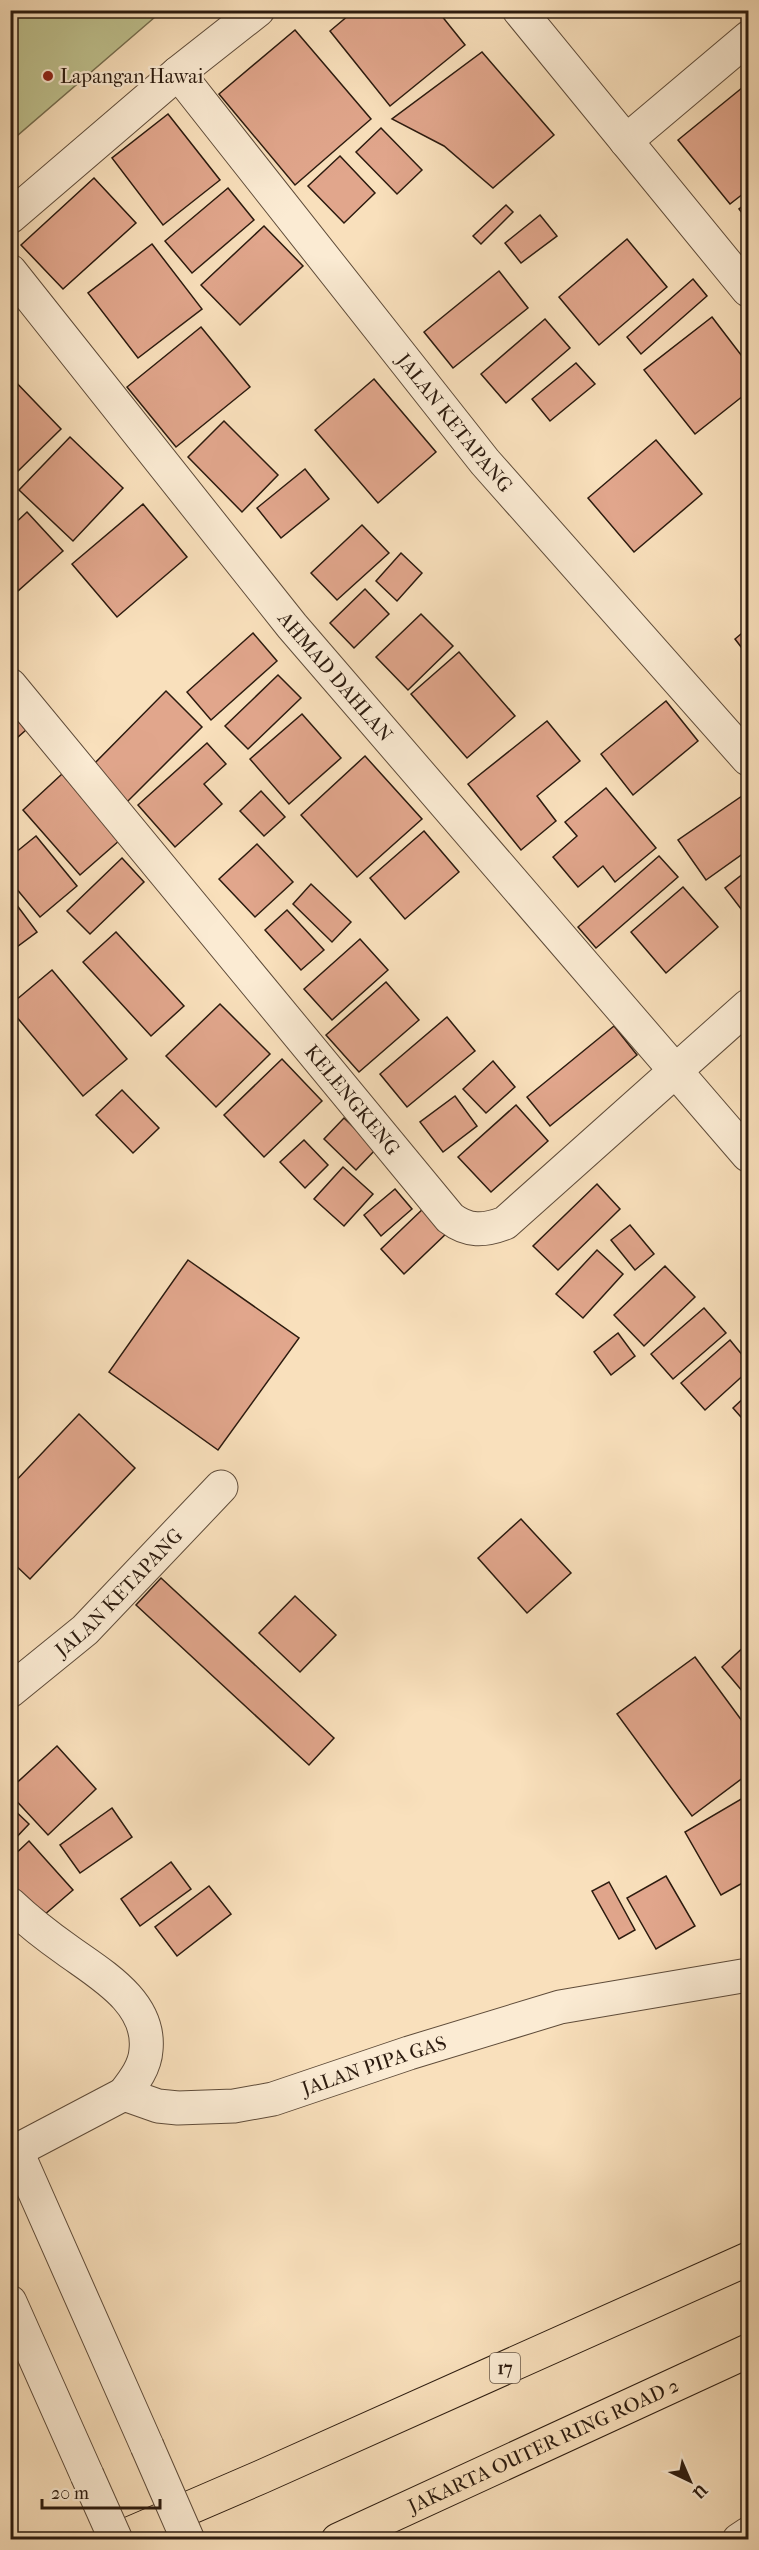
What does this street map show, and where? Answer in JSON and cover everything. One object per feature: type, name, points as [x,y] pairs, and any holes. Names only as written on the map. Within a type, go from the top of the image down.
[{"type":"highway","name":"17","points":[[116,2540],[748,2259]]},
{"type":"highway","name":"JAKARTA OUTER RING ROAD 2","points":[[338,2540],[748,2351]]},
{"type":"street","points":[[10,217],[178,73],[258,10]]},
{"type":"street","points":[[519,10],[748,290]]},
{"type":"street","points":[[626,141],[748,38]]},
{"type":"street","name":"JALAN KETAPANG","points":[[178,73],[485,462],[748,759]]},
{"type":"street","name":"AHMAD DAHLAN","points":[[10,271],[292,626],[748,1155]]},
{"type":"street","name":"KELENGKENG","points":[[10,685],[443,1209],[460,1226],[487,1230],[504,1223],[748,1006]]},
{"type":"street","name":"JALAN KETAPANG","points":[[10,1691],[85,1630],[221,1487]]},
{"type":"street","points":[[10,1904],[31,1923],[110,1982],[134,2007],[147,2037],[141,2069],[124,2094],[14,2153],[188,2540]]},
{"type":"street","name":"JALAN PIPA GAS","points":[[124,2094],[158,2106],[178,2108],[234,2106],[273,2099],[409,2053],[560,2007],[748,1975]]},
{"type":"street","points":[[10,2302],[116,2540]]},
{"type":"street","points":[[739,2540],[748,2534]]},
{"type":"green space","name":"Lapangan Hawai","points":[[11,10],[162,10],[162,11],[11,141]]},
{"type":"building","points":[[355,10],[437,10],[465,45],[390,106],[330,31]]},
{"type":"building","points":[[295,30],[371,119],[295,185],[219,94]]},
{"type":"building","points":[[482,52],[554,135],[493,188],[444,146],[392,119]]},
{"type":"building","points":[[748,83],[748,190],[730,204],[678,140]]},
{"type":"building","points":[[168,114],[220,180],[163,225],[112,158]]},
{"type":"building","points":[[381,128],[422,170],[397,194],[356,152]]},
{"type":"building","points":[[340,156],[375,193],[344,223],[308,186]]},
{"type":"building","points":[[94,178],[136,223],[63,289],[21,245]]},
{"type":"building","points":[[228,188],[254,220],[192,273],[165,241]]},
{"type":"building","points":[[748,202],[748,221],[739,209]]},
{"type":"building","points":[[506,205],[513,212],[481,244],[473,236]]},
{"type":"building","points":[[540,215],[557,236],[521,263],[505,243]]},
{"type":"building","points":[[264,226],[303,266],[240,325],[201,285]]},
{"type":"building","points":[[627,239],[667,287],[599,345],[559,297]]},
{"type":"building","points":[[152,244],[202,309],[138,358],[88,293]]},
{"type":"building","points":[[499,271],[528,308],[453,368],[424,332]]},
{"type":"building","points":[[693,279],[707,296],[641,354],[627,337]]},
{"type":"building","points":[[712,317],[748,364],[748,392],[695,434],[644,370]]},
{"type":"building","points":[[545,319],[570,348],[506,403],[481,374]]},
{"type":"building","points":[[201,327],[250,387],[176,447],[127,387]]},
{"type":"building","points":[[576,363],[595,384],[550,421],[532,399]]},
{"type":"building","points":[[10,376],[61,429],[14,475],[10,471]]},
{"type":"building","points":[[374,379],[436,452],[378,503],[315,430]]},
{"type":"building","points":[[224,421],[278,475],[242,512],[188,457]]},
{"type":"building","points":[[70,437],[123,488],[73,541],[19,490]]},
{"type":"building","points":[[656,440],[702,494],[634,552],[588,498]]},
{"type":"building","points":[[305,469],[329,499],[281,538],[257,508]]},
{"type":"building","points":[[143,504],[187,557],[117,617],[72,564]]},
{"type":"building","points":[[27,512],[63,551],[10,598],[10,528]]},
{"type":"building","points":[[362,525],[389,553],[337,600],[311,573]]},
{"type":"building","points":[[401,553],[422,573],[397,601],[376,581]]},
{"type":"building","points":[[365,589],[389,614],[354,648],[330,623]]},
{"type":"building","points":[[421,614],[453,646],[408,690],[376,657]]},
{"type":"building","points":[[748,628],[748,656],[735,639]]},
{"type":"building","points":[[253,633],[277,661],[211,720],[187,692]]},
{"type":"building","points":[[459,652],[515,716],[467,758],[411,694]]},
{"type":"building","points":[[278,675],[301,698],[248,749],[225,726]]},
{"type":"building","points":[[166,691],[202,727],[123,806],[88,770]]},
{"type":"building","points":[[666,701],[698,741],[633,795],[601,754]]},
{"type":"building","points":[[10,711],[26,730],[10,744]]},
{"type":"building","points":[[302,714],[341,758],[289,804],[250,759]]},
{"type":"building","points":[[547,721],[580,761],[537,796],[556,821],[521,850],[468,784]]},
{"type":"building","points":[[207,743],[226,764],[204,784],[222,804],[175,847],[138,805]]},
{"type":"building","points":[[365,756],[422,819],[357,877],[301,815]]},
{"type":"building","points":[[62,774],[120,840],[80,875],[23,810]]},
{"type":"building","points":[[606,788],[656,848],[615,882],[603,866],[578,887],[553,857],[577,836],[565,822]]},
{"type":"building","points":[[261,791],[285,817],[264,836],[240,811]]},
{"type":"building","points":[[742,796],[748,805],[748,850],[706,880],[678,840]]},
{"type":"building","points":[[424,831],[459,872],[405,919],[370,878]]},
{"type":"building","points":[[36,836],[77,886],[40,917],[10,881],[10,857]]},
{"type":"building","points":[[257,844],[293,882],[255,917],[219,879]]},
{"type":"building","points":[[659,856],[678,877],[596,948],[578,927]]},
{"type":"building","points":[[122,858],[144,882],[90,934],[67,911]]},
{"type":"building","points":[[748,870],[748,918],[725,888]]},
{"type":"building","points":[[311,884],[351,922],[332,942],[293,904]]},
{"type":"building","points":[[683,887],[718,927],[666,973],[631,932]]},
{"type":"building","points":[[10,896],[37,932],[10,952]]},
{"type":"building","points":[[287,910],[324,950],[301,970],[265,930]]},
{"type":"building","points":[[116,932],[184,1006],[151,1036],[83,962]]},
{"type":"building","points":[[360,939],[388,970],[332,1020],[304,989]]},
{"type":"building","points":[[52,970],[127,1059],[83,1096],[10,1009],[10,1005]]},
{"type":"building","points":[[386,982],[419,1020],[359,1072],[326,1035]]},
{"type":"building","points":[[220,1004],[270,1054],[216,1107],[166,1056]]},
{"type":"building","points":[[447,1017],[475,1051],[407,1107],[380,1074]]},
{"type":"building","points":[[614,1026],[637,1055],[550,1126],[527,1097]]},
{"type":"building","points":[[282,1059],[322,1101],[264,1157],[224,1115]]},
{"type":"building","points":[[493,1061],[515,1087],[486,1113],[463,1089]]},
{"type":"building","points":[[122,1090],[159,1128],[133,1153],[96,1115]]},
{"type":"building","points":[[455,1096],[477,1126],[443,1152],[420,1122]]},
{"type":"building","points":[[516,1105],[548,1141],[491,1192],[458,1157]]},
{"type":"building","points":[[344,1118],[376,1149],[356,1170],[324,1139]]},
{"type":"building","points":[[304,1140],[328,1165],[305,1188],[280,1162]]},
{"type":"building","points":[[343,1167],[373,1194],[344,1226],[314,1199]]},
{"type":"building","points":[[597,1184],[620,1209],[558,1270],[533,1246]]},
{"type":"building","points":[[395,1189],[412,1209],[381,1236],[364,1215]]},
{"type":"building","points":[[426,1206],[450,1230],[404,1274],[381,1249]]},
{"type":"building","points":[[630,1225],[654,1254],[635,1270],[611,1240]]},
{"type":"building","points":[[597,1250],[623,1274],[583,1318],[556,1294]]},
{"type":"building","points":[[188,1260],[299,1338],[218,1450],[109,1372]]},
{"type":"building","points":[[665,1266],[695,1297],[644,1346],[614,1315]]},
{"type":"building","points":[[704,1308],[726,1333],[673,1379],[651,1354]]},
{"type":"building","points":[[618,1333],[635,1356],[611,1375],[594,1352]]},
{"type":"building","points":[[730,1340],[748,1362],[748,1371],[705,1410],[681,1383]]},
{"type":"building","points":[[748,1394],[748,1425],[733,1408]]},
{"type":"building","points":[[79,1414],[135,1468],[30,1579],[10,1560],[10,1487]]},
{"type":"building","points":[[521,1519],[571,1573],[527,1613],[478,1558]]},
{"type":"building","points":[[161,1578],[334,1738],[309,1765],[136,1605]]},
{"type":"building","points":[[295,1596],[336,1635],[300,1672],[259,1633]]},
{"type":"building","points":[[748,1643],[748,1698],[722,1667]]},
{"type":"building","points":[[695,1657],[748,1729],[748,1774],[692,1816],[617,1714]]},
{"type":"building","points":[[57,1746],[96,1789],[48,1835],[10,1794],[10,1789]]},
{"type":"building","points":[[748,1795],[748,1880],[721,1895],[685,1832]]},
{"type":"building","points":[[10,1806],[29,1824],[10,1844]]},
{"type":"building","points":[[112,1808],[132,1837],[80,1873],[60,1845]]},
{"type":"building","points":[[29,1841],[73,1890],[36,1922],[10,1893],[10,1859]]},
{"type":"building","points":[[171,1862],[191,1889],[140,1926],[121,1899]]},
{"type":"building","points":[[666,1876],[695,1926],[656,1949],[627,1898]]},
{"type":"building","points":[[609,1882],[635,1930],[619,1939],[592,1891]]},
{"type":"building","points":[[209,1886],[231,1914],[177,1956],[155,1927]]},
{"type":"place","name":"Lapangan Hawai","points":[[48,76]]}]
